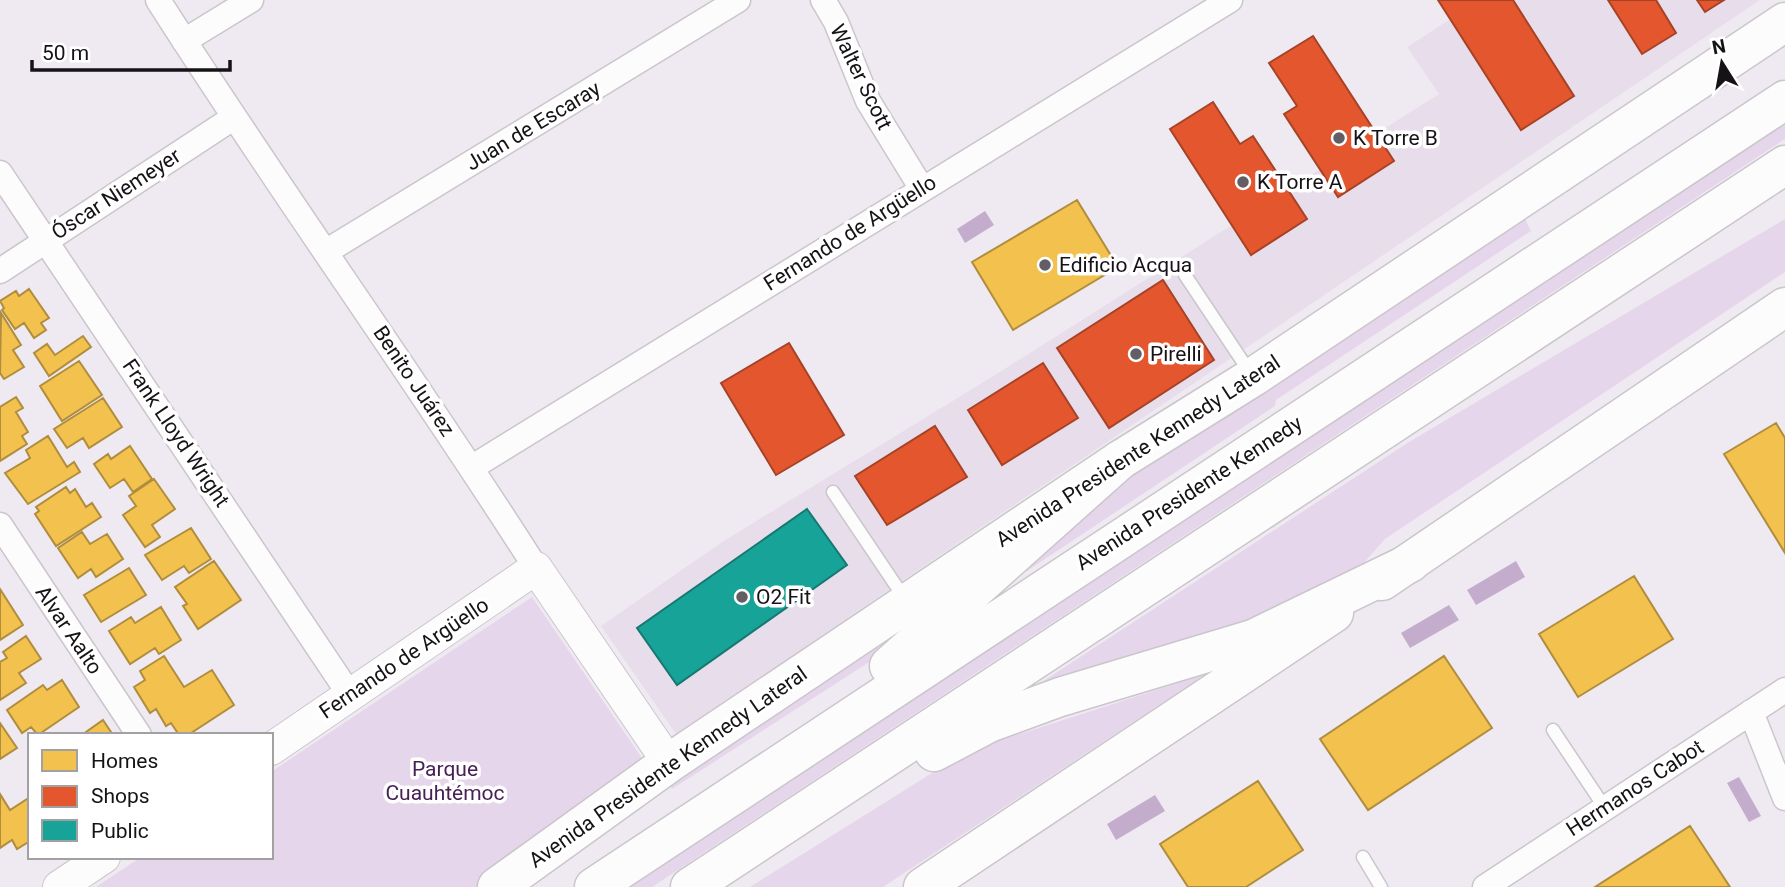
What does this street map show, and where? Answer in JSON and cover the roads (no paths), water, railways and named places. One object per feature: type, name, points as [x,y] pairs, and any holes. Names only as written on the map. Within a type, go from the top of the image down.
[{"type":"main road","name":"Avenida Presidente Kennedy Lateral","points":[[498,887],[668,763],[1119,460],[1253,377],[1785,22]]},
{"type":"main road","name":"Avenida Presidente Kennedy","points":[[594,887],[1785,100]]},
{"type":"main road","points":[[690,887],[1785,165]]},
{"type":"main road","points":[[923,887],[1410,563],[1785,307]]},
{"type":"main road","points":[[753,780],[939,624],[1119,460]]},
{"type":"main road","points":[[752,846],[989,723],[1060,697],[1253,639],[1410,563]]},
{"type":"street","name":"Benito Juárez","points":[[158,0],[233,118],[327,251],[668,763]]},
{"type":"street","points":[[184,41],[251,0]]},
{"type":"street","name":"Juan de Escaray","points":[[327,251],[738,0]]},
{"type":"street","name":"Walter Scott","points":[[823,0],[836,22],[868,101],[922,189]]},
{"type":"street","name":"Fernando de Argüello","points":[[471,468],[1230,0]]},
{"type":"street","name":"Óscar Niemeyer","points":[[0,271],[233,118]]},
{"type":"street","name":"Frank Lloyd Wright","points":[[0,173],[350,695]]},
{"type":"street","name":"Alvar Aalto","points":[[0,525],[138,733]]},
{"type":"street","name":"Fernando de Argüello","points":[[273,748],[536,568]]},
{"type":"street","name":"Hermanos Cabot","points":[[1485,887],[1785,690]]},
{"type":"street","points":[[1751,712],[1785,798]]},
{"type":"street","points":[[59,887],[101,859]]},
{"type":"lane","points":[[1185,275],[1253,377]]},
{"type":"lane","points":[[833,492],[907,603]]},
{"type":"lane","points":[[1553,730],[1605,808]]},
{"type":"lane","points":[[1363,858],[1381,887]]},
{"type":"place","name":"K Torre B","points":[[1339,138]]},
{"type":"place","name":"K Torre A","points":[[1243,182]]},
{"type":"place","name":"Edificio Acqua","points":[[1045,265]]},
{"type":"place","name":"Pirelli","points":[[1136,354]]},
{"type":"place","name":"O2 Fit","points":[[742,597]]},
{"type":"park label","name":"Parque Cuauhtémoc","points":[[445,781]]}]
